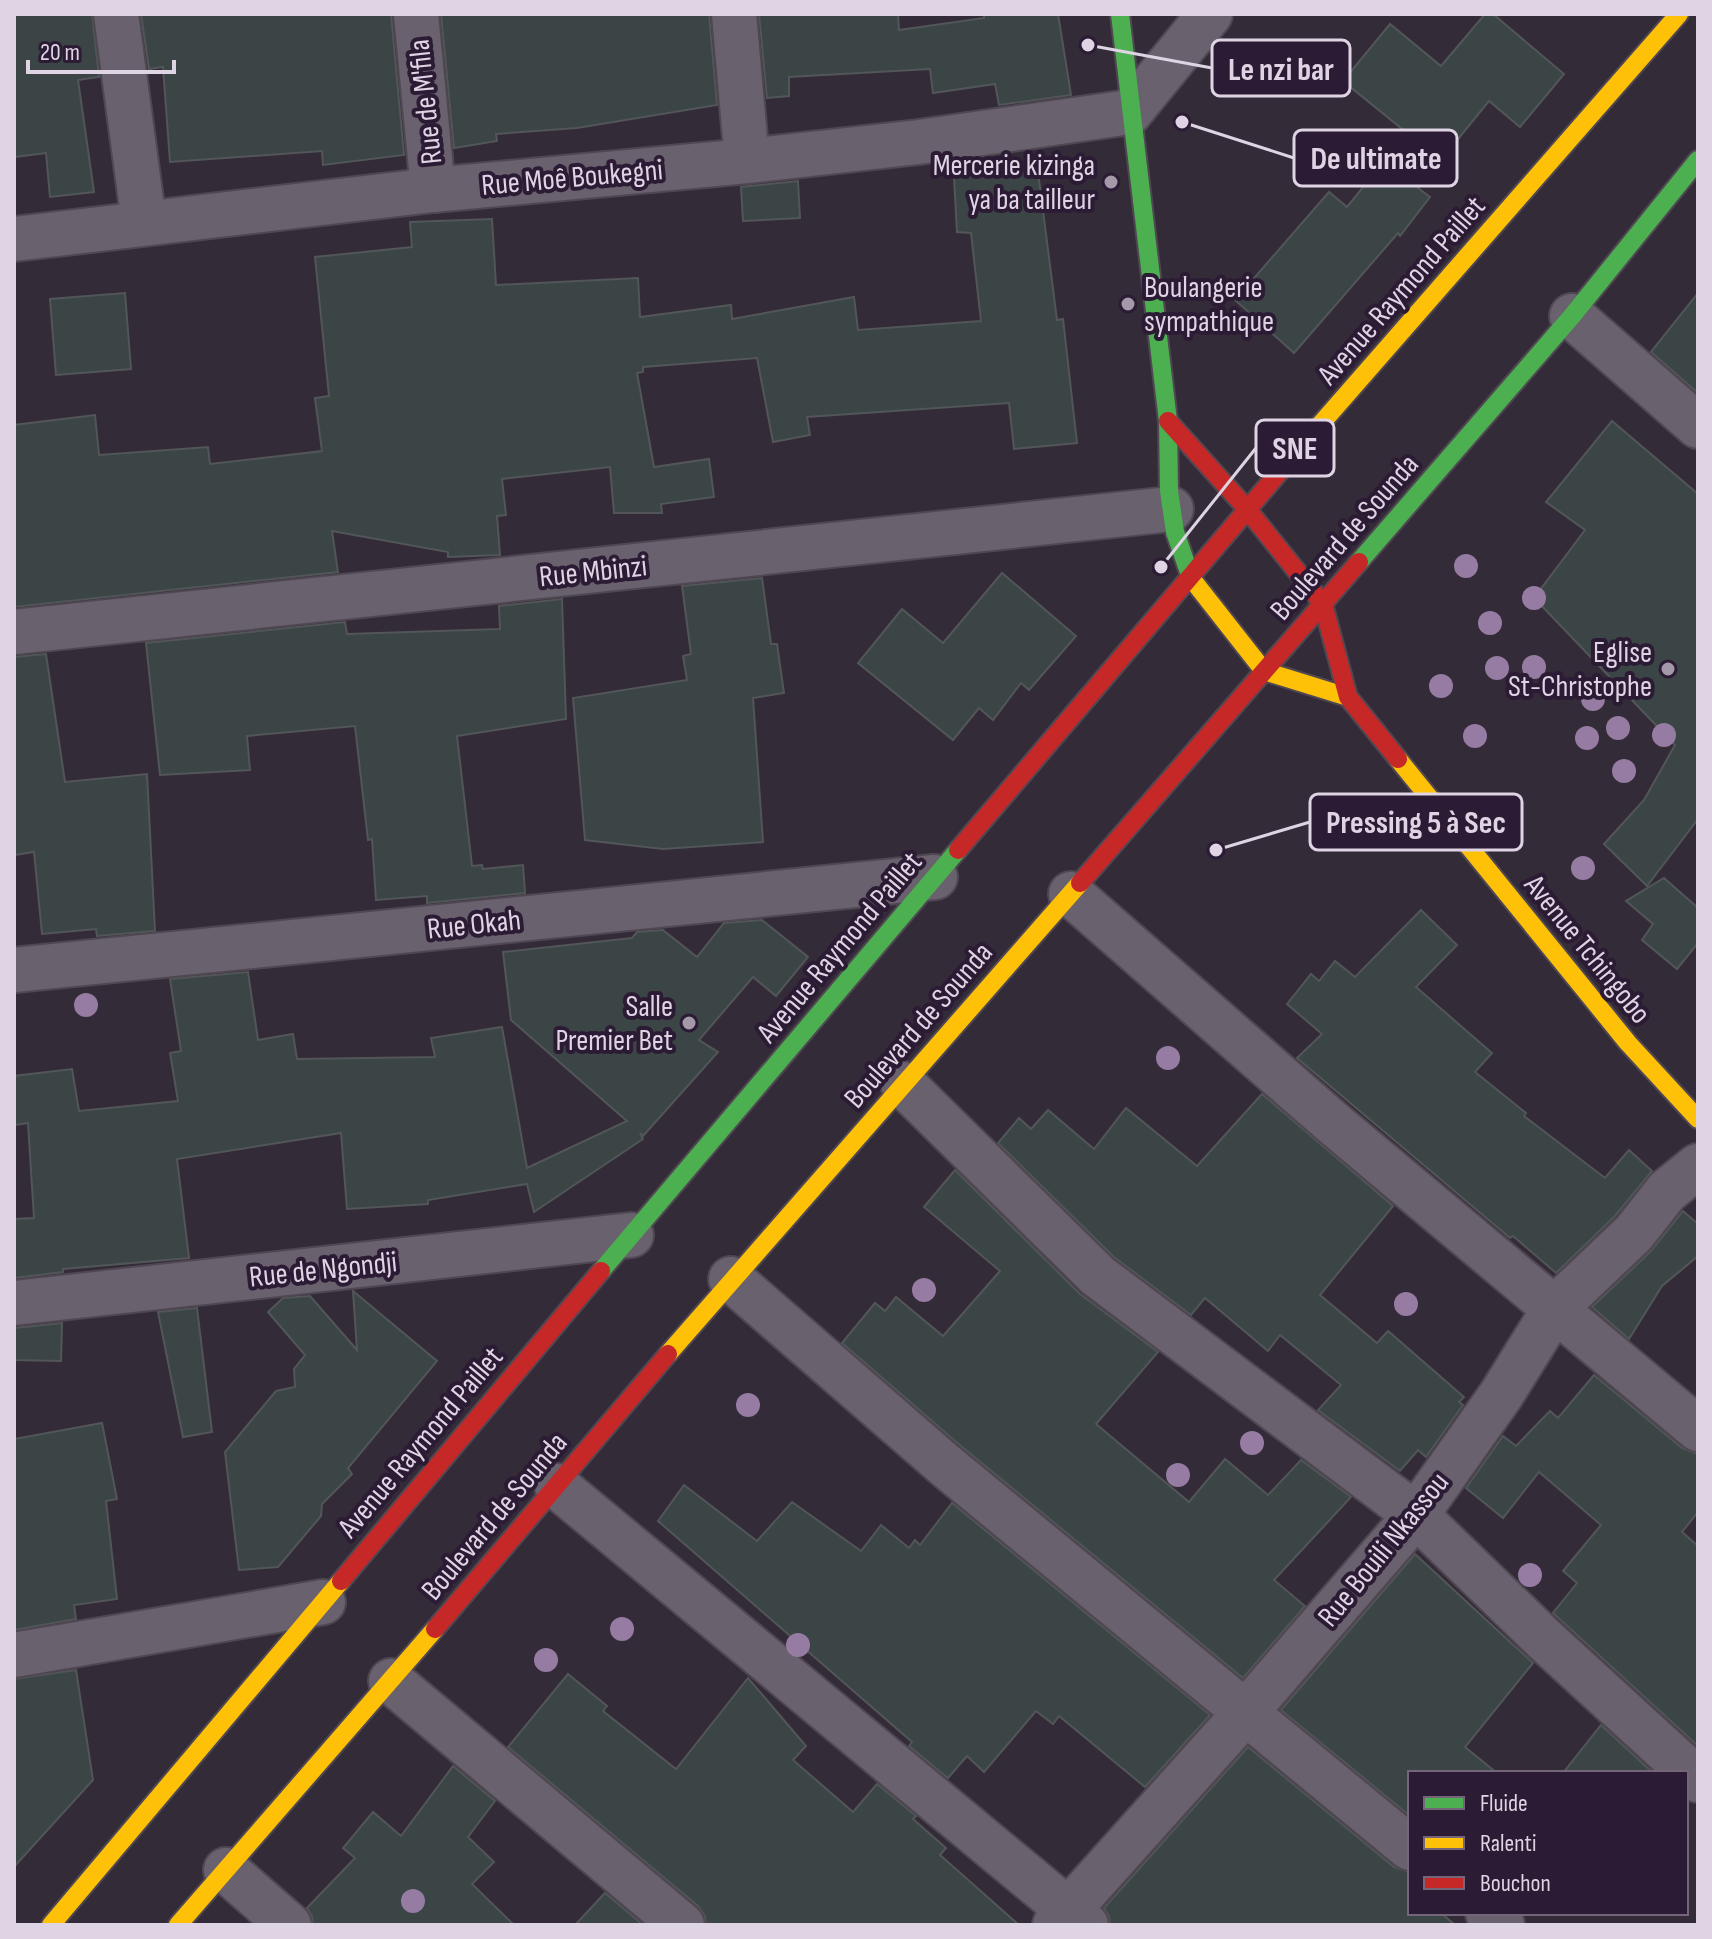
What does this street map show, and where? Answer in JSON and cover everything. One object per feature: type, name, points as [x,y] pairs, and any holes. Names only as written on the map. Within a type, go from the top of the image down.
[{"type":"main road","points":[[1120,14],[1168,421],[1171,509],[1190,577],[1264,671],[1348,697]]},
{"type":"main road","name":"Avenue Raymond Paillet","points":[[51,1925],[1247,509],[1679,14]]},
{"type":"main road","name":"Boulevard de Sounda","points":[[178,1925],[391,1681],[731,1279],[1071,894],[1572,316],[1698,160]]},
{"type":"main road","points":[[1168,421],[1247,509],[1323,604]]},
{"type":"main road","name":"Avenue Tchingobo","points":[[1323,604],[1348,697],[1628,1043],[1698,1119]]},
{"type":"street","points":[[116,14],[144,223]]},
{"type":"street","name":"Rue de M'fila","points":[[416,14],[433,190]]},
{"type":"street","points":[[734,14],[747,161]]},
{"type":"street","points":[[1130,112],[1210,14]]},
{"type":"street","name":"Rue Moê Boukegni","points":[[14,239],[433,190],[919,142],[1130,112]]},
{"type":"street","points":[[1572,316],[1698,426]]},
{"type":"street","name":"Rue Mbinzi","points":[[14,632],[1171,509]]},
{"type":"street","name":"Rue Okah","points":[[14,970],[935,877]]},
{"type":"street","points":[[1071,894],[1333,1123],[1698,1429]]},
{"type":"street","points":[[903,1084],[1098,1276],[1416,1515],[1545,1640],[1698,1780]]},
{"type":"street","name":"Rue Bouili Nkassou","points":[[1070,1920],[1416,1515],[1501,1395],[1555,1308],[1634,1233],[1667,1191],[1698,1166]]},
{"type":"street","name":"Rue de Ngondji","points":[[14,1303],[631,1235]]},
{"type":"street","points":[[731,1279],[945,1465],[1408,1846]]},
{"type":"street","points":[[557,1486],[1070,1920]]},
{"type":"street","points":[[14,1655],[323,1602]]},
{"type":"street","points":[[391,1681],[682,1925]]},
{"type":"street","points":[[226,1870],[289,1925]]},
{"type":"building","points":[[14,14],[92,14],[99,77],[78,80],[94,192],[50,197],[46,153],[14,157]]},
{"type":"building","points":[[141,14],[391,14],[404,155],[323,165],[322,151],[170,162],[163,67],[149,69]]},
{"type":"building","points":[[441,14],[709,14],[717,105],[577,128],[496,134],[497,141],[454,148]]},
{"type":"building","points":[[759,14],[898,14],[899,30],[984,18],[984,14],[1058,14],[1071,95],[999,105],[995,84],[933,93],[930,69],[789,77],[789,96],[767,98]]},
{"type":"building","points":[[1485,14],[1493,14],[1564,74],[1520,127],[1489,101],[1418,188],[1430,197],[1400,236],[1398,233],[1294,353],[1235,300],[1329,192],[1347,207],[1407,133],[1343,81],[1390,24],[1441,66]]},
{"type":"building","points":[[1038,172],[1057,320],[1063,319],[1077,443],[1014,449],[1009,403],[807,417],[810,435],[773,442],[757,358],[643,367],[643,372],[637,373],[654,467],[709,459],[714,497],[661,504],[662,513],[614,513],[610,467],[502,479],[506,515],[497,516],[500,555],[448,557],[448,552],[332,531],[338,572],[14,607],[14,425],[95,415],[99,455],[208,447],[210,464],[322,451],[315,398],[329,396],[315,257],[412,247],[410,222],[492,219],[496,285],[638,278],[640,317],[731,305],[732,319],[854,297],[858,330],[981,321],[971,233],[957,232],[954,177]]},
{"type":"building","points":[[798,181],[800,218],[743,221],[741,187]]},
{"type":"building","points":[[125,293],[131,369],[56,375],[50,299]]},
{"type":"building","points":[[1698,293],[1698,393],[1651,352]]},
{"type":"building","points":[[1612,421],[1698,494],[1698,819],[1647,886],[1604,844],[1644,800],[1675,745],[1534,598],[1585,530],[1546,502]]},
{"type":"building","points":[[1002,573],[1076,636],[1029,690],[1021,683],[993,720],[979,708],[953,740],[858,663],[902,609],[943,643]]},
{"type":"building","points":[[762,578],[771,644],[777,644],[784,693],[753,698],[763,842],[663,849],[585,840],[573,698],[687,680],[683,656],[691,654],[682,586]]},
{"type":"building","points":[[562,599],[566,719],[457,736],[472,866],[482,865],[483,869],[523,865],[525,893],[427,903],[427,896],[376,900],[372,839],[368,840],[355,726],[247,736],[250,770],[160,775],[146,643],[345,622],[347,634],[500,629],[499,606]]},
{"type":"building","points":[[46,654],[65,782],[147,774],[155,931],[97,936],[96,929],[42,934],[34,852],[14,855],[14,657]]},
{"type":"building","points":[[1664,878],[1698,908],[1698,943],[1677,969],[1642,940],[1653,924],[1626,901]]},
{"type":"building","points":[[1421,910],[1457,945],[1416,987],[1492,1053],[1475,1072],[1526,1113],[1524,1116],[1605,1178],[1629,1150],[1652,1171],[1615,1216],[1556,1273],[1513,1236],[1510,1238],[1297,1058],[1322,1034],[1287,1004],[1311,974],[1319,981],[1335,961],[1355,977]]},
{"type":"building","points":[[762,920],[808,957],[776,996],[753,977],[699,1040],[718,1052],[643,1136],[640,1133],[643,1139],[534,1212],[527,1184],[428,1200],[428,1204],[347,1209],[341,1133],[177,1159],[189,1258],[63,1269],[63,1272],[14,1278],[14,1219],[34,1218],[28,1123],[14,1125],[14,1076],[72,1069],[79,1111],[178,1101],[170,1053],[181,1051],[170,979],[248,972],[258,1040],[293,1034],[297,1059],[435,1057],[431,1038],[502,1027],[527,1168],[627,1121],[511,1020],[503,952],[632,938],[637,932],[663,930],[697,957],[724,923]]},
{"type":"building","points":[[1262,1094],[1393,1206],[1320,1295],[1377,1343],[1388,1331],[1464,1397],[1459,1402],[1463,1405],[1426,1457],[1418,1450],[1400,1471],[1318,1410],[1341,1385],[1280,1335],[1268,1351],[1205,1298],[1191,1315],[1114,1257],[998,1143],[1019,1118],[1031,1129],[1048,1110],[1094,1149],[1126,1108],[1197,1166]]},
{"type":"building","points":[[955,1170],[1080,1294],[1158,1352],[1096,1424],[1189,1502],[1225,1459],[1268,1495],[1301,1460],[1351,1497],[1274,1580],[1305,1606],[1243,1678],[961,1446],[842,1343],[875,1303],[885,1311],[896,1297],[943,1336],[1000,1271],[924,1207]]},
{"type":"building","points":[[1683,1211],[1698,1224],[1698,1256],[1662,1286],[1629,1339],[1592,1307],[1651,1251]]},
{"type":"building","points":[[353,1291],[437,1361],[348,1468],[352,1474],[322,1504],[321,1516],[278,1567],[239,1570],[225,1452],[276,1391],[295,1387],[294,1369],[305,1355],[268,1312],[283,1298],[310,1296],[357,1350]]},
{"type":"building","points":[[197,1308],[212,1432],[183,1437],[158,1312]]},
{"type":"building","points":[[62,1323],[61,1361],[14,1360],[14,1328]]},
{"type":"building","points":[[1594,1375],[1682,1448],[1698,1454],[1698,1512],[1682,1532],[1698,1546],[1698,1746],[1553,1613],[1577,1583],[1563,1571],[1601,1525],[1539,1472],[1503,1518],[1466,1488],[1503,1436],[1516,1446],[1550,1411],[1558,1418]]},
{"type":"building","points":[[102,1423],[117,1499],[106,1501],[117,1599],[74,1605],[76,1619],[14,1630],[14,1439]]},
{"type":"building","points":[[684,1485],[757,1541],[792,1502],[861,1551],[881,1525],[909,1548],[915,1540],[920,1545],[952,1503],[1210,1715],[1145,1787],[1059,1716],[1053,1724],[1036,1711],[984,1772],[967,1756],[948,1778],[909,1746],[912,1742],[658,1521]]},
{"type":"building","points":[[1415,1554],[1533,1663],[1465,1747],[1495,1771],[1408,1771],[1408,1814],[1281,1710]]},
{"type":"building","points":[[76,1670],[93,1780],[14,1867],[14,1679]]},
{"type":"building","points":[[568,1674],[607,1706],[603,1711],[676,1769],[748,1678],[806,1746],[793,1760],[853,1812],[877,1784],[916,1816],[913,1819],[946,1848],[940,1855],[1019,1925],[706,1925],[705,1916],[698,1906],[508,1747]]},
{"type":"building","points":[[1601,1725],[1651,1771],[1565,1771]]},
{"type":"building","points":[[1248,1747],[1394,1867],[1408,1871],[1408,1915],[1443,1915],[1455,1925],[1110,1925],[1104,1908]]},
{"type":"building","points":[[453,1766],[495,1801],[468,1837],[494,1862],[472,1884],[514,1925],[313,1925],[307,1908],[355,1858],[343,1848],[373,1812],[401,1836]]},
{"type":"building","points":[[605,1893],[643,1925],[575,1925]]},
{"type":"traffic: fast","points":[[1120,14],[1168,421],[1169,491],[1175,532],[1191,578]]},
{"type":"traffic: fast","points":[[1359,562],[1572,316],[1698,160]]},
{"type":"traffic: fast","points":[[601,1271],[958,850]]},
{"type":"traffic: slow","points":[[1298,450],[1679,14]]},
{"type":"traffic: slow","points":[[1191,578],[1264,671],[1348,697]]},
{"type":"traffic: slow","points":[[1398,759],[1628,1043],[1698,1119]]},
{"type":"traffic: slow","points":[[668,1354],[1080,883]]},
{"type":"traffic: slow","points":[[51,1925],[341,1581]]},
{"type":"traffic: slow","points":[[178,1925],[435,1629]]},
{"type":"traffic: jam","points":[[1168,421],[1247,509],[1323,604],[1348,697],[1398,759]]},
{"type":"traffic: jam","points":[[958,850],[1298,450]]},
{"type":"traffic: jam","points":[[1080,883],[1359,562]]},
{"type":"traffic: jam","points":[[341,1581],[601,1271]]},
{"type":"traffic: jam","points":[[435,1629],[668,1354]]},
{"type":"place","name":"Le nzi bar","points":[[1088,45]]},
{"type":"place","name":"De ultimate","points":[[1182,122]]},
{"type":"place","name":"Mercerie kizinga ya ba tailleur","points":[[1111,182]]},
{"type":"place","name":"Boulangerie sympathique","points":[[1128,304]]},
{"type":"place","name":"SNE","points":[[1161,567]]},
{"type":"place","name":"Eglise St-Christophe","points":[[1668,669]]},
{"type":"place","name":"Pressing 5 à Sec","points":[[1216,850]]},
{"type":"place","name":"Salle Premier Bet","points":[[689,1023]]}]
